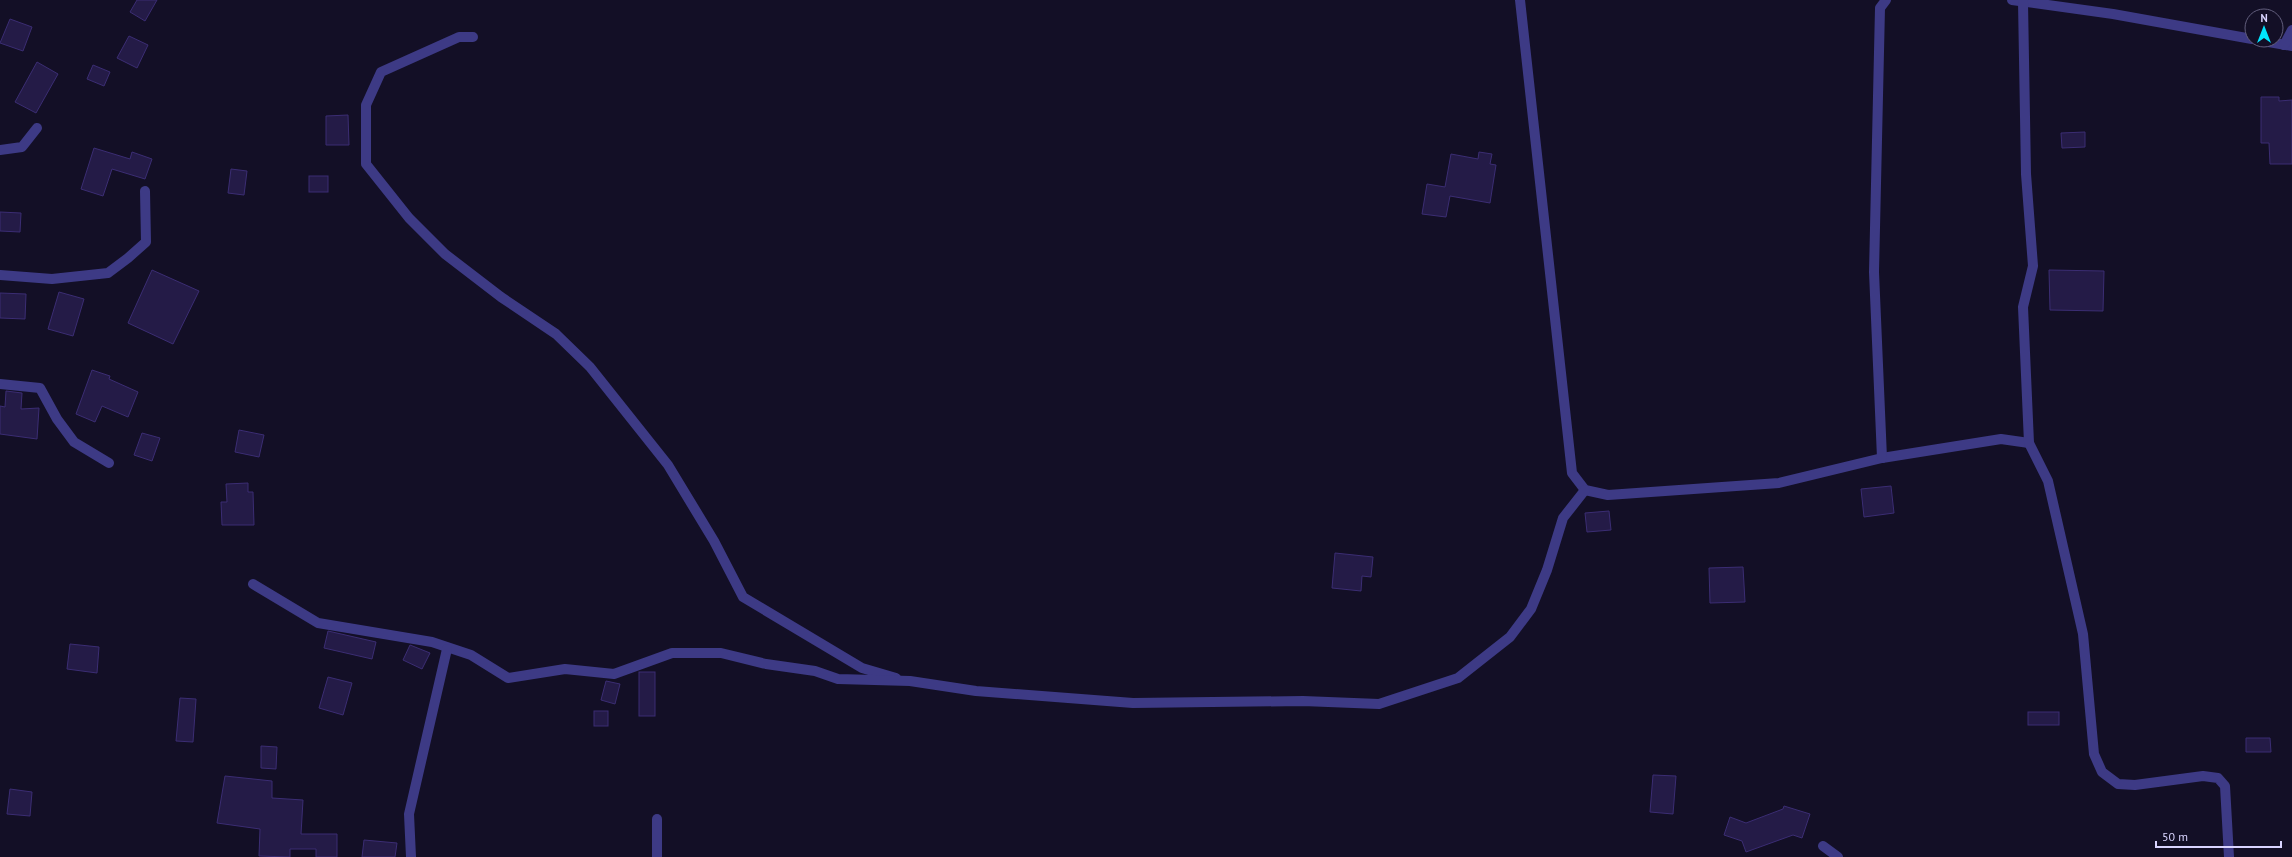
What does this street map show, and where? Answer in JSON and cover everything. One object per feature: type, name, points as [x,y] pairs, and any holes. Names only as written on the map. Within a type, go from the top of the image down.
[{"type":"street","points":[[1520,0],[1572,473],[1585,490],[1608,495],[1779,483],[1882,458],[2001,439],[2029,443]]},
{"type":"street","points":[[1882,458],[1874,272],[1880,8],[1886,0]]},
{"type":"street","points":[[2230,857],[2226,791],[2225,786],[2218,778],[2203,776],[2135,785],[2118,784],[2102,772],[2094,754],[2083,634],[2048,481],[2029,443],[2023,307],[2033,266],[2026,174],[2018,1],[2113,14],[2244,38]]},
{"type":"street","points":[[2288,46],[2292,30]]},
{"type":"street","points":[[473,37],[459,37],[381,72],[366,105],[366,164],[409,218],[445,254],[501,297],[556,334],[590,367],[668,465],[714,541],[743,597],[862,668],[910,682]]},
{"type":"street","points":[[0,150],[22,147],[37,128]]},
{"type":"street","points":[[0,275],[52,279],[108,273],[146,242],[145,191]]},
{"type":"street","points":[[0,384],[40,388],[57,419],[74,442],[109,463]]},
{"type":"street","points":[[253,584],[318,623],[432,642],[471,656],[508,678],[565,669],[614,674],[672,653],[721,653],[766,664],[815,671],[838,679],[910,682],[976,691],[1133,703],[1302,701],[1379,704],[1458,678],[1510,637],[1531,608],[1547,570],[1563,518],[1585,490]]},
{"type":"street","points":[[411,857],[409,814],[448,649]]},
{"type":"street","points":[[657,819],[657,857]]},
{"type":"street","points":[[1823,846],[1838,857]]},
{"type":"building","points":[[137,0],[157,0],[145,21],[130,12]]},
{"type":"building","points":[[10,19],[32,27],[23,51],[0,43]]},
{"type":"building","points":[[129,36],[148,45],[137,68],[117,58]]},
{"type":"building","points":[[37,62],[58,74],[36,113],[15,102]]},
{"type":"building","points":[[93,65],[110,72],[104,86],[87,79]]},
{"type":"building","points":[[2261,97],[2279,97],[2279,101],[2292,100],[2292,164],[2270,164],[2269,143],[2261,143]]},
{"type":"building","points":[[348,115],[349,145],[326,145],[326,116]]},
{"type":"building","points":[[2085,132],[2085,147],[2062,148],[2061,133]]},
{"type":"building","points":[[94,148],[130,159],[132,152],[152,159],[145,179],[112,169],[103,196],[81,189]]},
{"type":"building","points":[[1479,152],[1492,154],[1490,164],[1496,165],[1490,203],[1450,196],[1446,217],[1422,214],[1427,184],[1445,187],[1451,154],[1478,159]]},
{"type":"building","points":[[231,169],[247,171],[244,195],[228,193]]},
{"type":"building","points":[[309,176],[328,176],[328,192],[309,192]]},
{"type":"building","points":[[0,212],[21,213],[20,232],[0,231]]},
{"type":"building","points":[[152,270],[199,291],[173,344],[128,323]]},
{"type":"building","points":[[2049,270],[2104,271],[2103,311],[2050,310]]},
{"type":"building","points":[[59,292],[84,299],[73,336],[48,329]]},
{"type":"building","points":[[0,293],[26,294],[25,319],[0,318]]},
{"type":"building","points":[[92,370],[110,376],[109,379],[138,392],[128,417],[102,406],[95,422],[76,414]]},
{"type":"building","points":[[6,391],[22,393],[21,409],[39,408],[37,439],[0,434],[0,406],[5,407]]},
{"type":"building","points":[[239,430],[264,435],[259,457],[235,452]]},
{"type":"building","points":[[142,433],[160,438],[152,461],[134,455]]},
{"type":"building","points":[[248,483],[248,492],[253,492],[254,525],[222,525],[221,502],[227,502],[226,484]]},
{"type":"building","points":[[1891,486],[1894,513],[1864,517],[1861,489]]},
{"type":"building","points":[[1609,511],[1611,530],[1587,532],[1585,513]]},
{"type":"building","points":[[1335,553],[1373,557],[1371,577],[1362,576],[1361,591],[1332,588]]},
{"type":"building","points":[[1743,567],[1745,602],[1710,603],[1709,568]]},
{"type":"building","points":[[328,631],[376,642],[372,659],[324,648]]},
{"type":"building","points":[[70,644],[99,647],[97,673],[67,669]]},
{"type":"building","points":[[410,645],[430,653],[422,669],[403,660]]},
{"type":"building","points":[[639,672],[655,672],[655,716],[639,716]]},
{"type":"building","points":[[328,677],[352,683],[343,715],[319,708]]},
{"type":"building","points":[[606,681],[620,684],[615,704],[601,700]]},
{"type":"building","points":[[180,698],[196,699],[193,742],[176,741]]},
{"type":"building","points":[[594,711],[608,711],[608,726],[594,726]]},
{"type":"building","points":[[2028,712],[2059,712],[2059,725],[2028,725]]},
{"type":"building","points":[[2246,738],[2270,738],[2271,752],[2246,752]]},
{"type":"building","points":[[261,746],[277,747],[276,769],[261,768]]},
{"type":"building","points":[[1653,775],[1676,776],[1673,814],[1650,812]]},
{"type":"building","points":[[225,776],[272,781],[272,798],[303,800],[301,834],[337,834],[337,857],[316,857],[316,849],[290,849],[290,857],[259,856],[260,829],[217,823]]},
{"type":"building","points":[[10,789],[32,792],[30,816],[7,814]]},
{"type":"building","points":[[1784,806],[1810,814],[1802,838],[1793,835],[1746,852],[1742,841],[1724,835],[1730,817],[1746,823],[1783,809]]},
{"type":"building","points":[[364,840],[397,843],[395,857],[362,857]]}]
